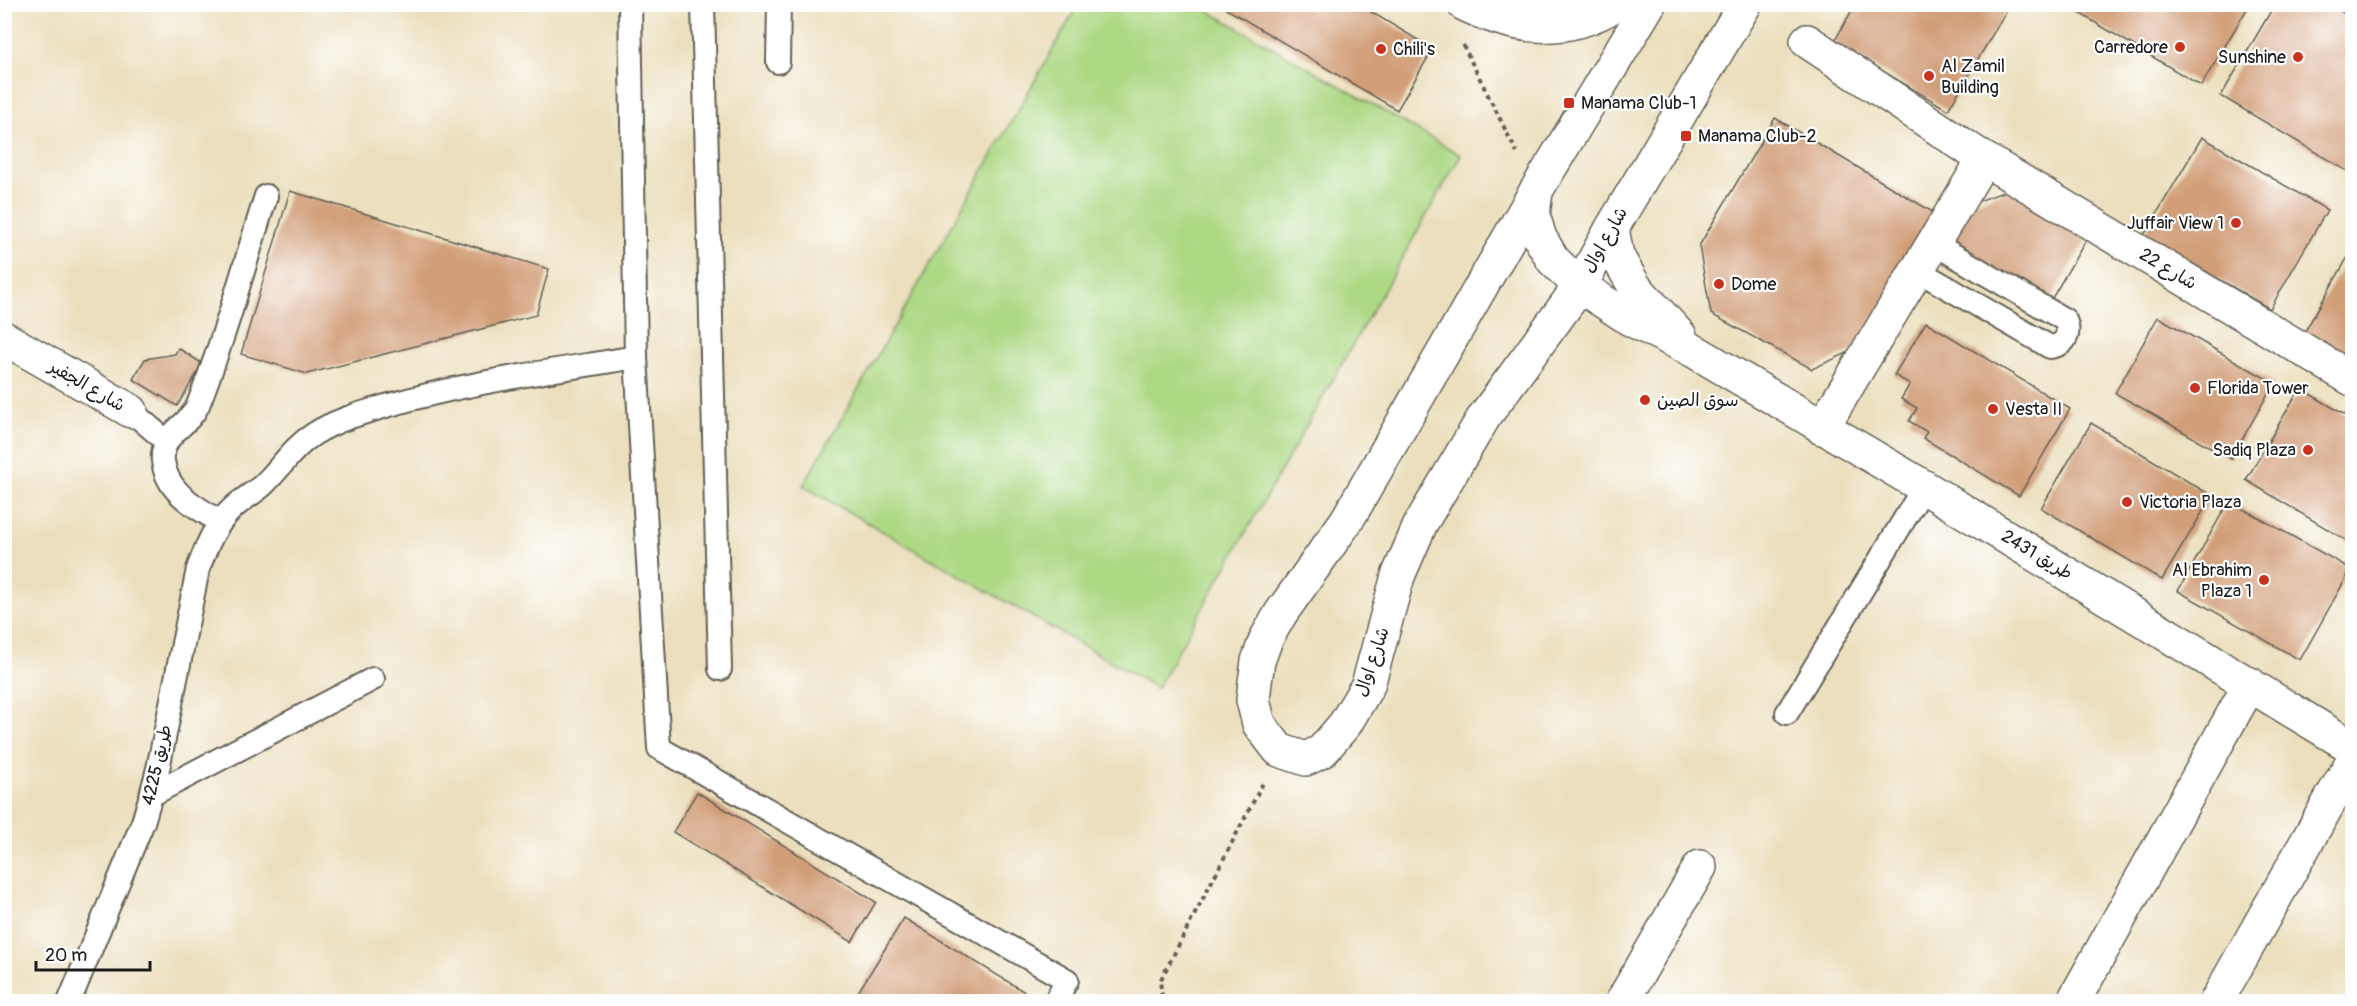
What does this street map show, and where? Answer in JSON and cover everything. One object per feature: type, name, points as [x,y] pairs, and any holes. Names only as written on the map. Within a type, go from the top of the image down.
[{"type":"street","points":[[1461,20],[1488,16],[1527,26],[1568,25],[1605,11],[1616,4]]},
{"type":"street","points":[[1279,750],[1258,724],[1253,700],[1258,661],[1266,639],[1281,613],[1347,520],[1536,191],[1649,4]]},
{"type":"street","name":"شارع اوال","points":[[1279,750],[1306,759],[1322,751],[1346,724],[1368,685],[1398,576],[1421,523],[1484,417],[1580,286],[1745,4]]},
{"type":"street","name":"شارع 22","points":[[1807,41],[1984,159],[2352,379]]},
{"type":"street","points":[[1822,428],[1984,159]]},
{"type":"street","name":"طريق 2431","points":[[1536,191],[1533,215],[1540,238],[1553,260],[1580,286],[1630,319],[1696,352],[1924,487],[2352,747]]},
{"type":"street","name":"طريق 2431","points":[[1612,228],[1617,256],[1635,287],[1696,352]]},
{"type":"street","name":"شارع الجفير","points":[[4,338],[131,411]]},
{"type":"street","points":[[2073,1002],[2250,684]]},
{"type":"street","points":[[2216,1002],[2352,762]]},
{"type":"street","points":[[1622,1002],[1700,867]]},
{"type":"lane","points":[[630,4],[636,357],[659,748],[1067,980],[1055,1002]]},
{"type":"lane","points":[[703,4],[720,669]]},
{"type":"lane","points":[[778,62],[779,4]]},
{"type":"lane","points":[[220,522],[175,491],[166,476],[163,459],[166,441],[196,410],[212,369],[266,196]]},
{"type":"lane","points":[[1925,256],[2065,320],[2068,332],[2066,338],[2062,344],[2050,347],[1925,256]]},
{"type":"lane","name":"طريق 4225","points":[[69,1002],[136,839],[151,795],[198,569],[208,541],[220,522],[235,506],[256,492],[299,444],[334,424],[438,392],[636,357]]},
{"type":"lane","name":"شارع الجفير","points":[[131,411],[166,441]]},
{"type":"lane","points":[[1787,713],[1924,487]]},
{"type":"lane","points":[[151,795],[373,679]]},
{"type":"path","points":[[1461,20],[1536,191]]},
{"type":"path","points":[[1159,1002],[1162,996],[1160,981],[1279,750]]},
{"type":"path","points":[[1162,996],[1170,1002]]},
{"type":"green space","points":[[1078,5],[1198,5],[1461,155],[1157,688],[803,486]]},
{"type":"building","points":[[1218,4],[1358,4],[1433,49],[1397,110]]},
{"type":"building","name":"Carredore","points":[[2070,4],[2250,4],[2201,86],[2069,7]]},
{"type":"building","name":"Sunshine","points":[[2275,4],[2329,4],[2352,18],[2352,174],[2221,96]]},
{"type":"building","name":"Al Zamil Building","points":[[1855,5],[2010,5],[1948,110],[1834,42]]},
{"type":"building","points":[[1775,118],[1936,214],[1854,350],[1812,369],[1711,314],[1699,246]]},
{"type":"building","name":"Juffair View 1","points":[[2202,137],[2327,210],[2270,309],[2144,235]]},
{"type":"building","points":[[2011,189],[2089,235],[2048,305],[1947,246],[1973,203]]},
{"type":"building","points":[[290,191],[549,269],[536,315],[307,374],[241,354]]},
{"type":"building","points":[[2352,250],[2352,368],[2301,338]]},
{"type":"building","name":"Florida Tower","points":[[2158,317],[2274,383],[2231,459],[2115,393]]},
{"type":"building","name":"Vesta II","points":[[1926,322],[2070,409],[2019,496],[1923,438],[1927,432],[1909,421],[1917,408],[1901,399],[1910,384],[1894,375]]},
{"type":"building","points":[[178,348],[203,364],[177,406],[133,379],[145,359],[175,354]]},
{"type":"building","name":"Sadiq Plaza","points":[[2300,388],[2352,419],[2352,544],[2246,480]]},
{"type":"building","name":"Victoria Plaza","points":[[2091,423],[2212,496],[2162,580],[2041,508]]},
{"type":"building","name":"Al Ebrahim Plaza 1","points":[[2229,501],[2351,569],[2300,660],[2178,591]]},
{"type":"building","points":[[697,792],[876,902],[852,942],[673,832]]},
{"type":"building","points":[[904,918],[1033,997],[1030,1002],[852,1002]]},
{"type":"place","name":"Carredore","points":[[2180,47]]},
{"type":"place","name":"Chili's","points":[[1381,49]]},
{"type":"place","name":"Sunshine","points":[[2298,57]]},
{"type":"place","name":"Al Zamil Building","points":[[1929,76]]},
{"type":"place","name":"Manama Club-1","points":[[1569,103]]},
{"type":"place","name":"Manama Club-2","points":[[1686,136]]},
{"type":"place","name":"Juffair View 1","points":[[2236,223]]},
{"type":"place","name":"Dome","points":[[1719,284]]},
{"type":"place","name":"Florida Tower","points":[[2195,388]]},
{"type":"place","name":"سوق الصين","points":[[1645,400]]},
{"type":"place","name":"Vesta II","points":[[1993,409]]},
{"type":"place","name":"Sadiq Plaza","points":[[2308,450]]},
{"type":"place","name":"Victoria Plaza","points":[[2127,502]]},
{"type":"place","name":"Al Ebrahim Plaza 1","points":[[2264,580]]}]
